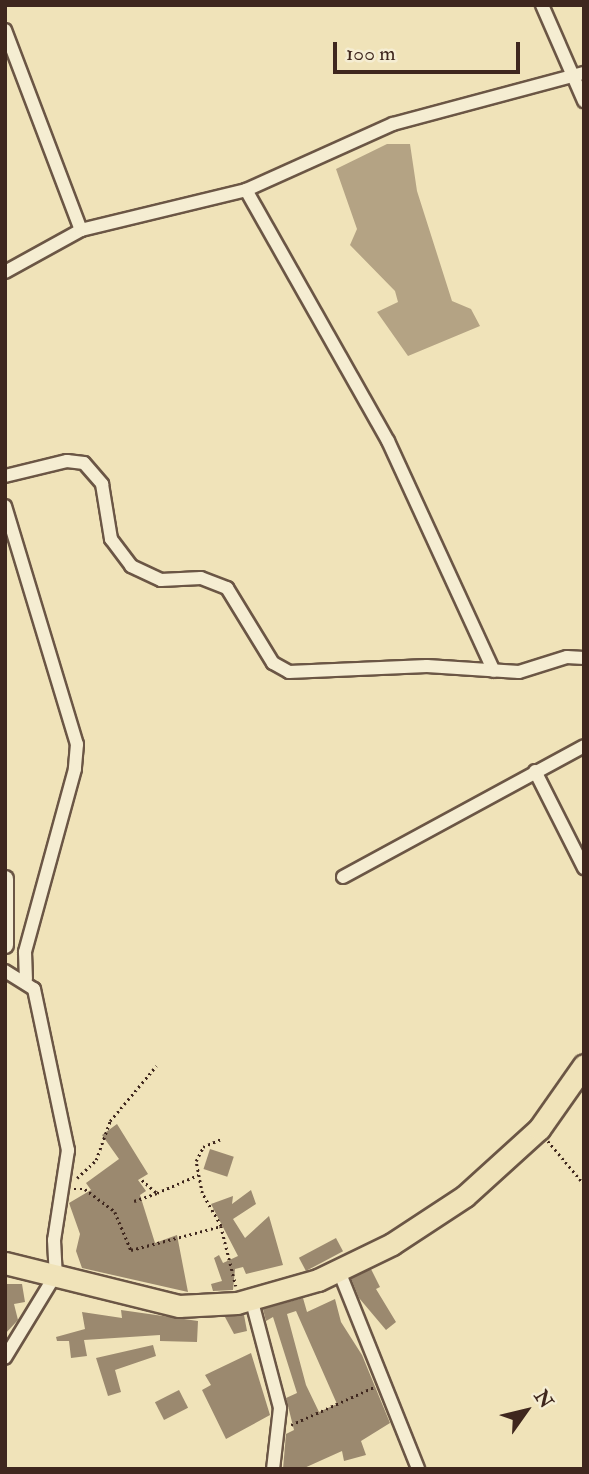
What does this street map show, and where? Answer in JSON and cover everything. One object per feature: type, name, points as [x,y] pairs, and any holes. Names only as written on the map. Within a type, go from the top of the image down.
[{"type":"main road","points":[[5,1263],[179,1306],[251,1298],[339,1271],[465,1196],[539,1129],[584,1065]]},
{"type":"street","points":[[542,5],[578,74],[584,102]]},
{"type":"street","points":[[5,30],[81,230]]},
{"type":"street","points":[[5,272],[81,230],[246,190],[393,124],[578,74]]},
{"type":"street","points":[[246,190],[388,440],[494,670]]},
{"type":"street","points":[[5,476],[67,461],[84,463],[102,484],[111,539],[131,566],[161,580],[201,578],[227,588],[266,654],[289,672],[428,666],[519,672],[567,657],[584,658]]},
{"type":"street","points":[[5,506],[77,744],[75,769],[24,952],[26,979]]},
{"type":"street","points":[[343,877],[584,746]]},
{"type":"street","points":[[535,771],[584,868]]},
{"type":"street","points":[[5,879],[5,944]]},
{"type":"street","points":[[5,971],[26,979],[34,989],[66,1126],[64,1189],[54,1240],[56,1274],[5,1358]]},
{"type":"street","points":[[339,1271],[418,1469]]},
{"type":"street","points":[[251,1298],[280,1408],[273,1469]]},
{"type":"path","points":[[64,1189],[96,1160],[110,1121],[156,1066]]},
{"type":"path","points":[[539,1129],[584,1184]]},
{"type":"path","points":[[222,1139],[203,1147],[196,1161],[198,1175],[221,1226],[236,1286],[251,1298]]},
{"type":"path","points":[[134,1200],[198,1175]]},
{"type":"path","points":[[142,1180],[157,1193]]},
{"type":"path","points":[[85,1189],[115,1212],[131,1251],[221,1226]]},
{"type":"path","points":[[279,1431],[383,1382]]},
{"type":"shaded area","points":[[387,144],[410,144],[417,191],[452,301],[471,309],[480,326],[408,356],[377,312],[398,302],[395,291],[350,245],[357,229],[336,169]]},
{"type":"building","points":[[117,1124],[148,1174],[138,1180],[146,1191],[140,1195],[155,1243],[177,1235],[188,1292],[82,1268],[76,1251],[80,1234],[69,1203],[91,1190],[86,1183],[119,1159],[102,1135]]},
{"type":"building","points":[[210,1149],[234,1157],[227,1177],[204,1169]]},
{"type":"building","points":[[251,1190],[256,1204],[233,1219],[245,1238],[269,1216],[283,1265],[246,1274],[243,1267],[235,1269],[233,1290],[213,1291],[211,1284],[222,1281],[214,1258],[219,1255],[223,1263],[238,1256],[211,1204],[233,1196],[232,1204]]},
{"type":"building","points":[[336,1238],[343,1251],[306,1271],[299,1258]]},
{"type":"building","points":[[371,1269],[380,1287],[376,1289],[396,1322],[386,1330],[359,1298],[351,1278]]},
{"type":"building","points":[[5,1284],[22,1284],[25,1302],[14,1304],[18,1320],[5,1334]]},
{"type":"building","points":[[303,1298],[307,1312],[335,1299],[341,1322],[362,1355],[390,1423],[361,1441],[366,1455],[344,1461],[342,1451],[302,1469],[283,1469],[286,1434],[294,1430],[286,1398],[297,1393],[273,1317],[266,1321],[263,1309]],"holes":[[[296,1311],[337,1404],[319,1412],[306,1385],[287,1314]]]},
{"type":"building","points":[[121,1310],[198,1321],[197,1342],[160,1341],[160,1335],[84,1340],[87,1356],[71,1358],[69,1341],[57,1341],[56,1337],[85,1329],[82,1312],[122,1318]]},
{"type":"building","points":[[244,1315],[247,1331],[234,1334],[225,1317]]},
{"type":"building","points":[[153,1345],[156,1356],[115,1370],[121,1392],[108,1396],[96,1358]]},
{"type":"building","points":[[251,1353],[270,1415],[226,1439],[202,1390],[211,1385],[205,1375]]},
{"type":"building","points":[[179,1390],[188,1408],[164,1420],[155,1402]]}]
